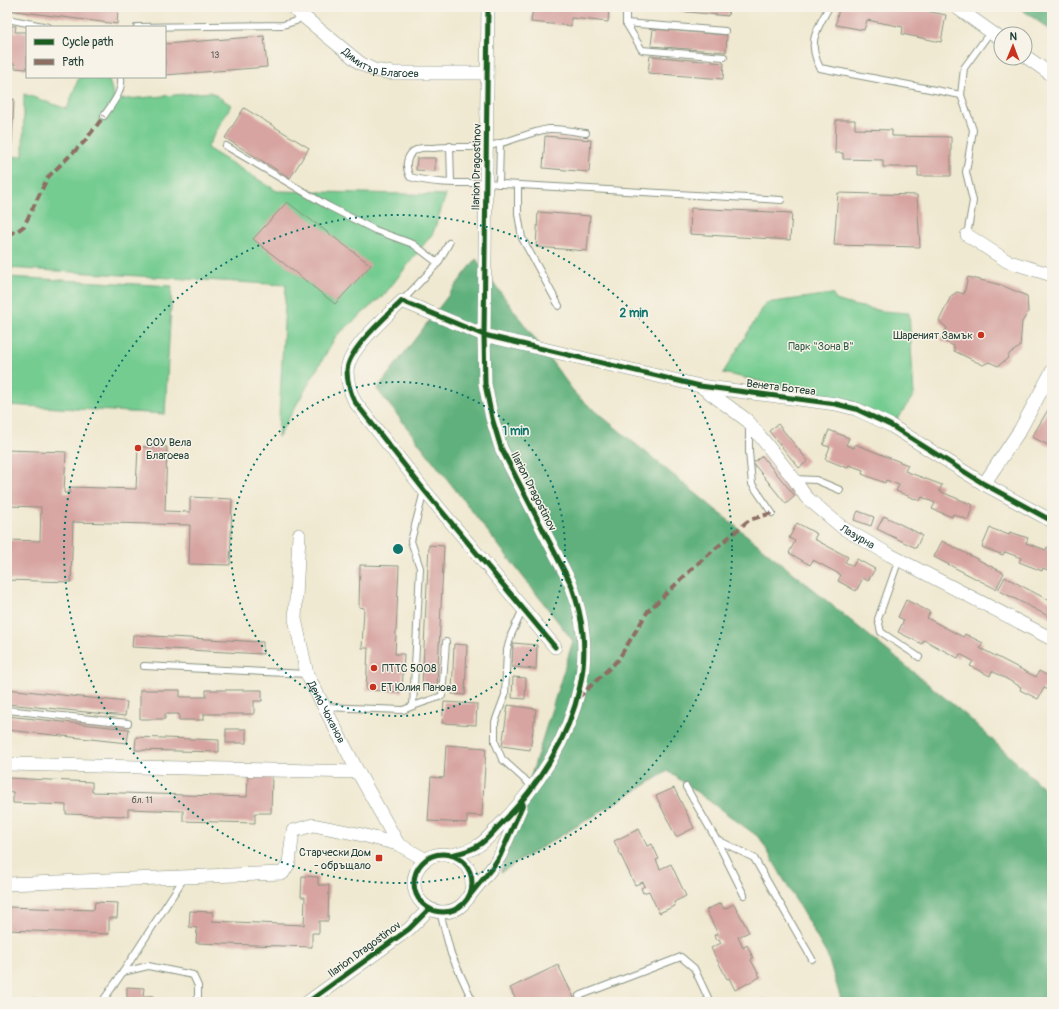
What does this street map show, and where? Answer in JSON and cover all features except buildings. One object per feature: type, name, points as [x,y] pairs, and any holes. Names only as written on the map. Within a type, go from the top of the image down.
[{"type":"street","name":"Ilarion Dragostinov","points":[[468,898],[500,856],[529,792],[562,740],[580,686],[584,641],[578,603],[571,584],[507,462],[492,418],[485,384],[484,335],[488,7]]},
{"type":"street","points":[[956,7],[993,33]]},
{"type":"street","name":"Димитър Благоев","points":[[297,11],[360,63],[374,70],[393,74],[487,73]]},
{"type":"street","points":[[1033,62],[1052,75]]},
{"type":"street","points":[[967,235],[1007,261],[1052,275]]},
{"type":"street","points":[[402,301],[363,341],[353,355],[347,368],[349,389],[355,402],[424,490],[554,647]]},
{"type":"street","name":"Венета Ботева","points":[[402,301],[484,335],[700,386],[836,404],[856,409],[890,425],[984,484],[1052,521]]},
{"type":"street","points":[[984,484],[1020,430],[1052,374]]},
{"type":"street","name":"Лазурна","points":[[700,386],[748,421],[794,479],[806,497],[843,528],[1052,639]]},
{"type":"street","name":"Деню Чоканов","points":[[299,535],[295,619],[307,674],[358,772],[398,844]]},
{"type":"street","points":[[7,764],[358,772]]},
{"type":"street","name":"Ilarion Dragostinov","points":[[450,855],[473,849],[481,844],[529,792]]},
{"type":"street","points":[[7,884],[283,873],[288,863],[293,831],[313,825],[398,844],[426,860]]},
{"type":"street","points":[[442,854],[450,855],[462,862],[470,872],[471,885],[468,898],[463,904],[448,912],[435,910],[418,899],[414,885],[414,878],[416,871],[426,860],[433,856],[442,854]]},
{"type":"street","name":"Ilarion Dragostinov","points":[[308,1002],[435,910]]},
{"type":"lane","points":[[626,7],[626,23],[642,50],[724,57]]},
{"type":"lane","points":[[829,7],[815,34],[814,56],[820,68],[961,96]]},
{"type":"lane","points":[[166,27],[283,25],[296,21],[297,11]]},
{"type":"lane","points":[[7,19],[43,26]]},
{"type":"lane","points":[[626,23],[725,30]]},
{"type":"lane","points":[[967,235],[973,201],[966,172],[973,130],[961,96],[964,68],[993,38]]},
{"type":"lane","points":[[104,116],[119,93],[122,86],[121,78]]},
{"type":"lane","points":[[586,133],[552,129],[538,131],[486,146],[450,146],[418,149],[412,153],[407,160],[406,166],[410,177],[419,180],[781,200]]},
{"type":"lane","points":[[499,184],[500,143]]},
{"type":"lane","points":[[226,146],[328,206],[375,230],[413,244],[438,263]]},
{"type":"lane","points":[[450,146],[450,182]]},
{"type":"lane","points":[[518,185],[518,214],[522,238],[559,306]]},
{"type":"lane","points":[[402,301],[438,263],[449,243]]},
{"type":"lane","points":[[748,421],[752,484],[772,514]]},
{"type":"lane","points":[[794,479],[816,480],[840,490]]},
{"type":"lane","points":[[413,706],[420,568],[411,541],[424,490]]},
{"type":"lane","points":[[899,559],[878,619],[880,632],[919,657]]},
{"type":"lane","points":[[523,609],[510,635],[507,650],[504,695],[494,722],[495,742],[502,758],[529,792]]},
{"type":"lane","points":[[324,707],[403,710],[442,696],[446,642]]},
{"type":"lane","points":[[144,666],[307,674]]},
{"type":"lane","points":[[7,710],[128,723]]},
{"type":"lane","points":[[686,787],[716,839],[744,895]]},
{"type":"lane","points":[[716,839],[754,858],[812,959]]},
{"type":"lane","points":[[102,1002],[184,877]]},
{"type":"lane","points":[[435,910],[451,954],[473,1002]]},
{"type":"lane","points":[[581,1002],[579,996],[681,957],[694,968],[710,1002]]},
{"type":"lane","points":[[123,972],[148,966],[193,975],[198,986],[198,1002]]},
{"type":"lane","points":[[22,1001],[37,1002]]},
{"type":"green space","points":[[1018,7],[1052,7],[1052,31]]},
{"type":"green space","points":[[79,78],[108,78],[115,100],[211,92],[231,105],[207,148],[277,191],[446,195],[433,233],[384,295],[336,336],[278,437],[286,285],[7,268],[7,157],[23,156],[24,94],[67,109]]},
{"type":"green space","points":[[476,259],[577,396],[967,716],[1052,796],[1052,1002],[842,1002],[827,955],[760,838],[668,771],[501,872],[573,641],[377,389]]},
{"type":"green space","points":[[7,277],[172,286],[165,414],[7,405]]},
{"type":"green space","name":"Парк \"Зона В\"","points":[[832,294],[836,300],[852,305],[882,311],[909,313],[914,395],[894,423],[853,402],[723,373],[766,303]]},
{"type":"marked path","points":[[7,234],[16,232],[24,226],[48,177],[84,142],[104,116]]},
{"type":"marked path","points":[[578,698],[618,660],[648,611],[695,566],[749,520],[772,513]]},
{"type":"cycle path","points":[[451,855],[473,849],[485,841],[526,796],[550,762],[560,744],[575,706],[584,659],[583,634],[579,609],[571,584],[501,448],[492,418],[485,384],[484,335],[488,7]]},
{"type":"cycle path","points":[[555,647],[424,490],[353,398],[349,387],[347,370],[349,361],[361,342],[402,301],[484,335],[700,386],[836,404],[856,409],[890,425],[984,484],[1052,521]]},
{"type":"cycle path","points":[[470,895],[500,856],[523,804]]},
{"type":"cycle path","points":[[443,854],[454,856],[467,867],[470,872],[472,883],[470,894],[459,907],[454,910],[443,912],[432,910],[419,899],[416,894],[414,883],[416,872],[427,859],[432,856],[443,854]]},
{"type":"cycle path","points":[[308,1002],[409,929],[429,909]]},
{"type":"place","name":"Шареният Замък","points":[[981,335]]},
{"type":"place","name":"СОУ Вела Благоева","points":[[138,448]]},
{"type":"place","name":"ПТТС 5008","points":[[374,668]]},
{"type":"place","name":"ЕТ Юлия Панова","points":[[373,687]]},
{"type":"place","name":"Старчески Дом - обръщало","points":[[379,858]]}]
